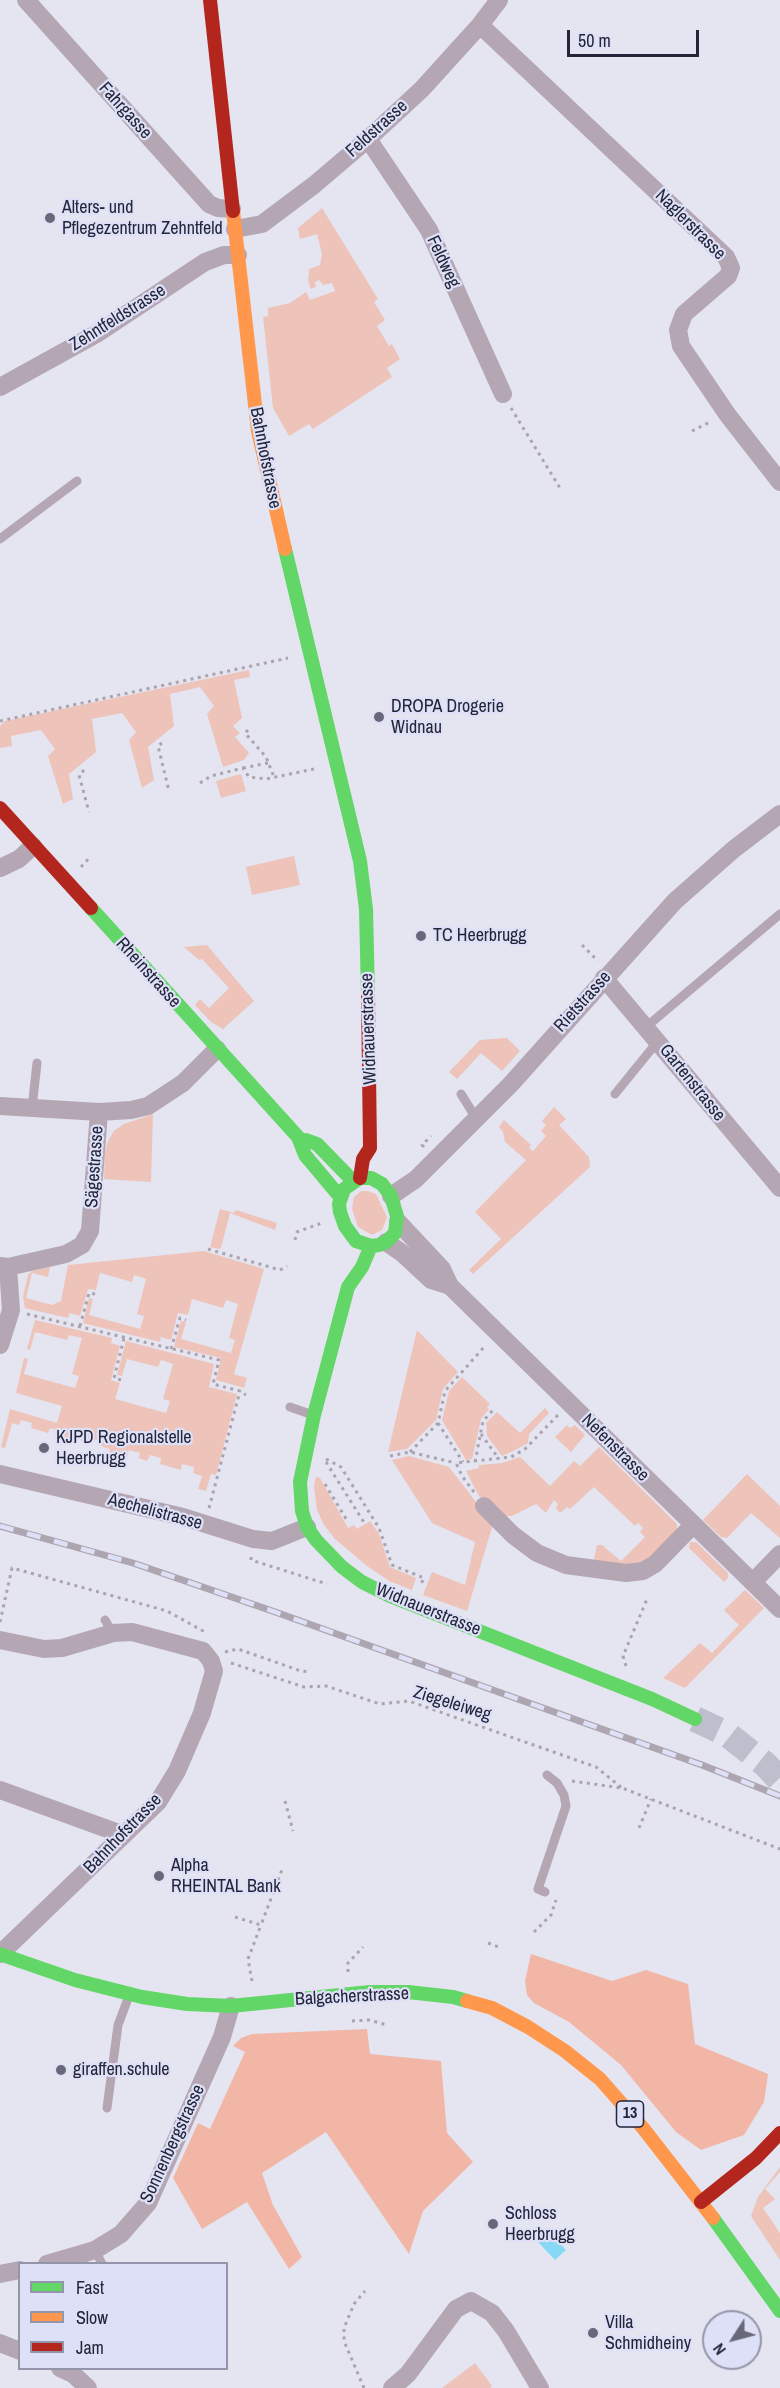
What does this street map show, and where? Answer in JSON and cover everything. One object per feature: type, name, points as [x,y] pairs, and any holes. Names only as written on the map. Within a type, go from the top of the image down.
[{"type":"main road","name":"Bahnhofstrasse","points":[[210,0],[232,209],[263,460],[360,861],[366,909]]},
{"type":"main road","name":"Rheinstrasse","points":[[0,808],[298,1137],[305,1155],[341,1198]]},
{"type":"main road","name":"Widnauerstrasse","points":[[356,1179],[363,1159],[370,1148],[371,1121],[366,909]]},
{"type":"main road","name":"Rheinstrasse","points":[[298,1137],[317,1144],[356,1179]]},
{"type":"main road","name":"Widnauerstrasse","points":[[370,1148],[377,1159],[379,1181]]},
{"type":"main road","points":[[371,1178],[379,1181],[391,1196],[398,1222],[395,1233],[379,1244],[348,1241],[340,1212],[344,1189],[356,1179],[371,1178]]},
{"type":"main road","name":"Widnauerstrasse","points":[[379,1244],[348,1287],[314,1415],[300,1482],[302,1511],[308,1527],[330,1555],[372,1587],[652,1699],[695,1719]]},
{"type":"main road","name":"Widnauerstrasse","points":[[344,1264],[348,1287]]},
{"type":"main road","name":"Balgacherstrasse","points":[[0,1954],[75,1980],[129,1994],[187,2004],[231,2006],[370,1992],[408,1992],[453,1997],[492,2008],[566,2051],[600,2079],[643,2128],[701,2202],[780,2310]]},
{"type":"main road","points":[[701,2202],[756,2158],[780,2133]]},
{"type":"street","name":"Fahrgasse","points":[[26,0],[210,204],[218,208],[232,209]]},
{"type":"street","name":"Feldstrasse","points":[[235,229],[262,224],[314,185],[368,139],[422,89],[499,0]]},
{"type":"street","name":"Naglerstrasse","points":[[480,24],[726,257],[731,268],[728,276],[684,314],[678,330],[681,346],[727,414],[780,482]]},
{"type":"street","name":"Feldweg","points":[[368,139],[429,230],[503,394]]},
{"type":"street","name":"Zehntfeldstrasse","points":[[0,387],[98,333],[205,262],[224,255],[238,255]]},
{"type":"street","name":"Rietstrasse","points":[[391,1196],[416,1179],[510,1085],[675,901],[734,849],[780,814]]},
{"type":"street","points":[[0,868],[19,859],[33,846]]},
{"type":"street","name":"Gartenstrasse","points":[[604,978],[780,1188]]},
{"type":"street","name":"Sägestrasse","points":[[4,1266],[66,1254],[82,1245],[90,1231],[99,1112],[131,1110],[148,1106],[183,1083],[217,1049]]},
{"type":"street","points":[[0,1106],[99,1112]]},
{"type":"street","name":"Nefenstrasse","points":[[398,1222],[442,1269],[450,1286],[780,1609]]},
{"type":"street","name":"Nefenstrasse","points":[[379,1244],[402,1253],[431,1280],[450,1286]]},
{"type":"street","points":[[0,1345],[11,1310],[4,1266]]},
{"type":"street","name":"Aechelistrasse","points":[[0,1474],[183,1517],[253,1539],[272,1540],[308,1527]]},
{"type":"street","points":[[484,1506],[513,1535],[537,1553],[566,1565],[626,1573],[643,1571],[655,1564],[693,1525]]},
{"type":"street","points":[[753,1582],[780,1554]]},
{"type":"street","name":"Bahnhofstrasse","points":[[0,1631],[44,1649],[62,1648],[109,1627],[204,1651],[212,1661],[214,1671],[202,1713],[177,1772],[158,1802],[0,1954]]},
{"type":"street","points":[[0,1790],[124,1835]]},
{"type":"street","name":"Sonnenbergstrasse","points":[[62,2262],[99,2257],[148,2203],[222,2037],[231,2006]]},
{"type":"street","points":[[0,2274],[18,2270]]},
{"type":"street","points":[[392,2388],[408,2374],[456,2309],[471,2301],[492,2313],[506,2331],[540,2388]]},
{"type":"street","points":[[0,2343],[18,2350]]},
{"type":"street","points":[[71,2370],[88,2388]]},
{"type":"lane","points":[[0,539],[77,481]]},
{"type":"lane","points":[[615,1094],[652,1034],[780,914]]},
{"type":"lane","points":[[32,1108],[37,1063]]},
{"type":"lane","points":[[461,1094],[477,1118]]},
{"type":"lane","points":[[290,1407],[314,1415]]},
{"type":"lane","points":[[545,1892],[538,1889],[558,1845],[566,1806],[564,1795],[557,1783],[548,1775]]},
{"type":"lane","points":[[566,1806],[578,1805]]},
{"type":"lane","points":[[107,2108],[118,2025],[129,1994]]},
{"type":"path","points":[[503,394],[560,488]]},
{"type":"path","points":[[0,721],[292,657]]},
{"type":"path","points":[[248,730],[245,734],[266,757],[274,777]]},
{"type":"path","points":[[162,743],[158,746],[168,791]]},
{"type":"path","points":[[200,783],[211,776],[268,763]]},
{"type":"path","points":[[243,768],[249,777],[266,779],[314,769]]},
{"type":"path","points":[[84,770],[79,775],[89,812]]},
{"type":"path","points":[[295,1239],[297,1232],[326,1222]]},
{"type":"path","points":[[208,1249],[280,1270],[287,1266]]},
{"type":"path","points":[[80,1326],[89,1293],[95,1294]]},
{"type":"path","points":[[11,1310],[219,1360],[213,1383],[246,1395]]},
{"type":"path","points":[[171,1349],[180,1318],[186,1320]]},
{"type":"path","points":[[121,1380],[114,1378],[124,1338]]},
{"type":"path","points":[[410,1452],[438,1423],[446,1391],[492,1339]]},
{"type":"path","points":[[207,1515],[240,1391]]},
{"type":"path","points":[[476,1462],[483,1421],[495,1408]]},
{"type":"path","points":[[390,1456],[410,1452],[456,1463],[511,1457],[525,1449],[563,1409]]},
{"type":"path","points":[[438,1423],[464,1462]]},
{"type":"path","points":[[481,1433],[499,1460]]},
{"type":"path","points":[[365,1524],[323,1458],[341,1467],[379,1528],[392,1565],[424,1578],[419,1588]]},
{"type":"path","points":[[456,1463],[462,1476],[484,1506]]},
{"type":"path","points":[[341,1467],[346,1466]]},
{"type":"path","points":[[325,1484],[348,1522]]},
{"type":"path","points":[[251,1560],[327,1584]]},
{"type":"path","points":[[0,1631],[12,1568],[167,1611],[209,1635]]},
{"type":"path","points":[[629,1669],[623,1656],[647,1599]]},
{"type":"path","points":[[238,1649],[310,1672]]},
{"type":"path","name":"Ziegeleiweg","points":[[231,1663],[304,1687],[326,1686],[380,1704],[409,1701],[596,1767],[622,1788]]},
{"type":"path","name":"Ziegeleiweg","points":[[548,1775],[583,1783],[622,1788],[780,1849]]},
{"type":"path","points":[[639,1828],[651,1799]]},
{"type":"path","points":[[285,1801],[293,1831]]},
{"type":"path","points":[[254,1988],[248,1959],[283,1868]]},
{"type":"path","points":[[534,1932],[551,1915],[558,1896]]},
{"type":"path","points":[[235,1917],[261,1925]]},
{"type":"path","points":[[488,1943],[499,1947]]},
{"type":"path","points":[[348,1967],[348,1963],[363,1947]]},
{"type":"path","points":[[352,2021],[369,2020],[387,2025]]},
{"type":"path","points":[[364,2388],[344,2342],[344,2328],[354,2304],[365,2291]]},
{"type":"shaded area","points":[[322,208],[378,299],[374,302],[385,320],[377,326],[389,346],[392,344],[400,359],[387,368],[392,377],[313,429],[309,424],[289,436],[273,408],[263,317],[268,316],[268,308],[290,303],[306,292],[310,300],[335,291],[332,283],[323,285],[319,280],[315,282],[316,287],[311,289],[308,281],[309,269],[320,265],[322,254],[317,234],[300,239],[298,228]]},
{"type":"shaded area","points":[[249,670],[250,677],[234,680],[242,718],[233,726],[240,733],[235,737],[249,753],[244,760],[223,767],[207,714],[214,706],[200,687],[170,694],[174,726],[148,747],[154,780],[142,788],[129,740],[136,732],[122,713],[92,719],[96,752],[69,774],[73,799],[63,804],[48,756],[55,749],[41,730],[11,736],[12,746],[0,748],[0,726],[5,721]]},
{"type":"shaded area","points":[[241,774],[246,791],[221,798],[216,781]]},
{"type":"shaded area","points":[[294,856],[300,885],[252,895],[246,867]]},
{"type":"shaded area","points":[[207,945],[254,1001],[223,1029],[211,1022],[195,1005],[200,999],[209,1008],[229,988],[202,959],[199,960],[184,947]]},
{"type":"shaded area","points":[[507,1038],[520,1051],[502,1071],[481,1053],[457,1079],[449,1072],[480,1040]]},
{"type":"shaded area","points":[[554,1107],[566,1119],[559,1125],[589,1157],[590,1167],[473,1274],[469,1270],[501,1239],[475,1212],[526,1160],[505,1142],[503,1132],[499,1127],[504,1120],[531,1145],[529,1148],[533,1151],[546,1136],[541,1131],[546,1125],[542,1121]]},
{"type":"shaded area","points":[[153,1114],[151,1182],[104,1179],[105,1152],[114,1131],[124,1124]]},
{"type":"shaded area","points":[[361,1191],[376,1194],[387,1217],[382,1230],[372,1235],[358,1227],[352,1209],[354,1197]]},
{"type":"shaded area","points":[[220,1209],[234,1213],[236,1210],[277,1223],[275,1230],[230,1213],[221,1248],[210,1247]]},
{"type":"shaded area","points":[[204,1251],[264,1269],[234,1374],[247,1378],[244,1388],[216,1380],[221,1358],[174,1347],[181,1321],[186,1322],[181,1339],[231,1353],[235,1340],[229,1338],[238,1304],[226,1300],[223,1308],[192,1299],[188,1315],[178,1313],[171,1340],[161,1337],[160,1342],[83,1323],[89,1298],[93,1299],[89,1315],[140,1329],[144,1316],[137,1314],[146,1279],[134,1275],[132,1282],[100,1273],[96,1290],[88,1289],[80,1316],[70,1313],[68,1318],[25,1308],[23,1297],[28,1275],[32,1271],[50,1267],[48,1277],[32,1273],[26,1298],[52,1305],[61,1301],[68,1265]]},
{"type":"shaded area","points":[[35,1320],[112,1338],[111,1343],[120,1346],[111,1380],[120,1383],[115,1399],[166,1413],[170,1401],[163,1399],[173,1364],[161,1360],[158,1367],[127,1359],[122,1376],[117,1375],[126,1341],[214,1364],[209,1387],[237,1394],[216,1475],[211,1474],[206,1491],[198,1489],[202,1476],[193,1473],[194,1467],[182,1464],[181,1470],[160,1464],[161,1458],[150,1455],[147,1461],[139,1458],[140,1453],[129,1450],[124,1469],[106,1465],[110,1449],[101,1446],[102,1442],[90,1438],[88,1443],[81,1441],[82,1436],[70,1433],[68,1438],[60,1436],[61,1431],[50,1428],[48,1433],[31,1428],[32,1423],[21,1420],[19,1425],[12,1423],[5,1448],[1,1447],[10,1409],[57,1423],[62,1406],[16,1393],[24,1358],[28,1359],[24,1374],[75,1388],[79,1376],[72,1374],[82,1338],[69,1335],[67,1340],[35,1332],[30,1350],[27,1349]]},
{"type":"shaded area","points":[[417,1330],[458,1372],[443,1389],[436,1420],[407,1449],[388,1452]]},
{"type":"shaded area","points":[[462,1377],[490,1404],[481,1419],[472,1459],[466,1460],[442,1420],[449,1391]]},
{"type":"shaded area","points":[[545,1408],[549,1413],[529,1434],[528,1443],[502,1456],[487,1436],[486,1423],[497,1412],[520,1433]]},
{"type":"shaded area","points":[[567,1425],[570,1428],[575,1425],[585,1435],[571,1452],[555,1437]]},
{"type":"shaded area","points":[[599,1447],[677,1524],[677,1530],[654,1555],[643,1562],[628,1565],[593,1563],[597,1545],[602,1545],[621,1561],[645,1537],[640,1532],[643,1528],[638,1523],[635,1526],[594,1487],[570,1509],[567,1507],[560,1513],[556,1508],[558,1504],[554,1500],[546,1513],[536,1504],[512,1516],[504,1516],[498,1514],[479,1496],[466,1471],[479,1468],[479,1465],[502,1463],[520,1457],[550,1486],[574,1461],[580,1466]]},
{"type":"shaded area","points":[[409,1456],[449,1467],[493,1524],[467,1611],[423,1595],[432,1572],[465,1585],[475,1542],[432,1523],[392,1460]]},
{"type":"shaded area","points":[[747,1474],[780,1506],[780,1538],[751,1513],[727,1538],[721,1537],[703,1520]]},
{"type":"shaded area","points":[[316,1477],[320,1478],[348,1528],[354,1525],[357,1529],[370,1521],[379,1534],[390,1567],[416,1578],[412,1590],[389,1581],[335,1539],[324,1525],[317,1510],[314,1485]]},
{"type":"shaded area","points":[[690,1542],[696,1542],[728,1573],[728,1578],[724,1582],[689,1548]]},
{"type":"shaded area","points":[[745,1590],[764,1608],[685,1688],[663,1678],[700,1643],[712,1653],[739,1625],[724,1610]]},
{"type":"shaded area","points":[[531,1954],[612,1981],[646,1970],[688,1984],[695,2044],[768,2074],[764,2102],[744,2135],[701,2150],[676,2132],[621,2065],[569,2022],[534,2003],[527,1995],[525,1981]]},
{"type":"shaded area","points":[[367,2029],[370,2054],[441,2061],[447,2133],[473,2162],[423,2211],[409,2254],[326,2132],[262,2173],[273,2205],[302,2257],[289,2269],[247,2202],[202,2229],[173,2178],[198,2123],[210,2129],[245,2052],[233,2046],[241,2038],[252,2034]]},
{"type":"shaded area","points":[[780,2167],[780,2172],[765,2189],[775,2199],[763,2208],[780,2233],[780,2260],[751,2216],[758,2197]]},
{"type":"shaded area","points":[[475,2363],[492,2386],[490,2388],[442,2388]]},
{"type":"water","points":[[549,2231],[566,2250],[555,2260],[537,2241]]},
{"type":"tunnel","points":[[695,1719],[727,1734],[765,1764],[780,1780]]},
{"type":"railway","points":[[0,1526],[133,1563],[281,1614],[702,1765],[780,1796]]},
{"type":"traffic: fast","points":[[285,549],[360,861],[366,909],[368,995]]},
{"type":"traffic: fast","points":[[91,908],[298,1137],[305,1155],[341,1198]]},
{"type":"traffic: fast","points":[[306,1140],[317,1144],[353,1181]]},
{"type":"traffic: fast","points":[[360,1178],[371,1178],[382,1184],[391,1196],[397,1216],[395,1233],[379,1245],[371,1246],[356,1241],[345,1226],[340,1212],[339,1204],[344,1189],[360,1178]]},
{"type":"traffic: fast","points":[[371,1246],[362,1267],[348,1287],[314,1415],[300,1482],[302,1511],[307,1527],[342,1567],[362,1582],[390,1596],[652,1699],[695,1719]]},
{"type":"traffic: fast","points":[[0,1954],[75,1980],[142,1997],[187,2004],[231,2006],[370,1992],[408,1992],[453,1997],[467,2001]]},
{"type":"traffic: fast","points":[[713,2218],[780,2311]]},
{"type":"traffic: slow","points":[[233,211],[258,431],[285,549]]},
{"type":"traffic: slow","points":[[467,2001],[492,2008],[528,2027],[565,2051],[600,2079],[643,2128],[713,2218]]},
{"type":"traffic: jam","points":[[210,0],[233,211]]},
{"type":"traffic: jam","points":[[0,808],[91,908]]},
{"type":"traffic: jam","points":[[360,1178],[363,1159],[370,1148],[368,995]]},
{"type":"traffic: jam","points":[[701,2202],[756,2158],[780,2133]]},
{"type":"place","name":"Alters- und Pflegezentrum Zehntfeld","points":[[50,218]]},
{"type":"place","name":"DROPA Drogerie Widnau","points":[[379,717]]},
{"type":"place","name":"TC Heerbrugg","points":[[421,936]]},
{"type":"place","name":"KJPD Regionalstelle Heerbrugg","points":[[44,1448]]},
{"type":"place","name":"Alpha RHEINTAL Bank","points":[[159,1876]]},
{"type":"place","name":"giraffen.schule","points":[[61,2070]]},
{"type":"place","name":"Schloss Heerbrugg","points":[[493,2224]]},
{"type":"place","name":"Villa Schmidheiny","points":[[593,2333]]}]
